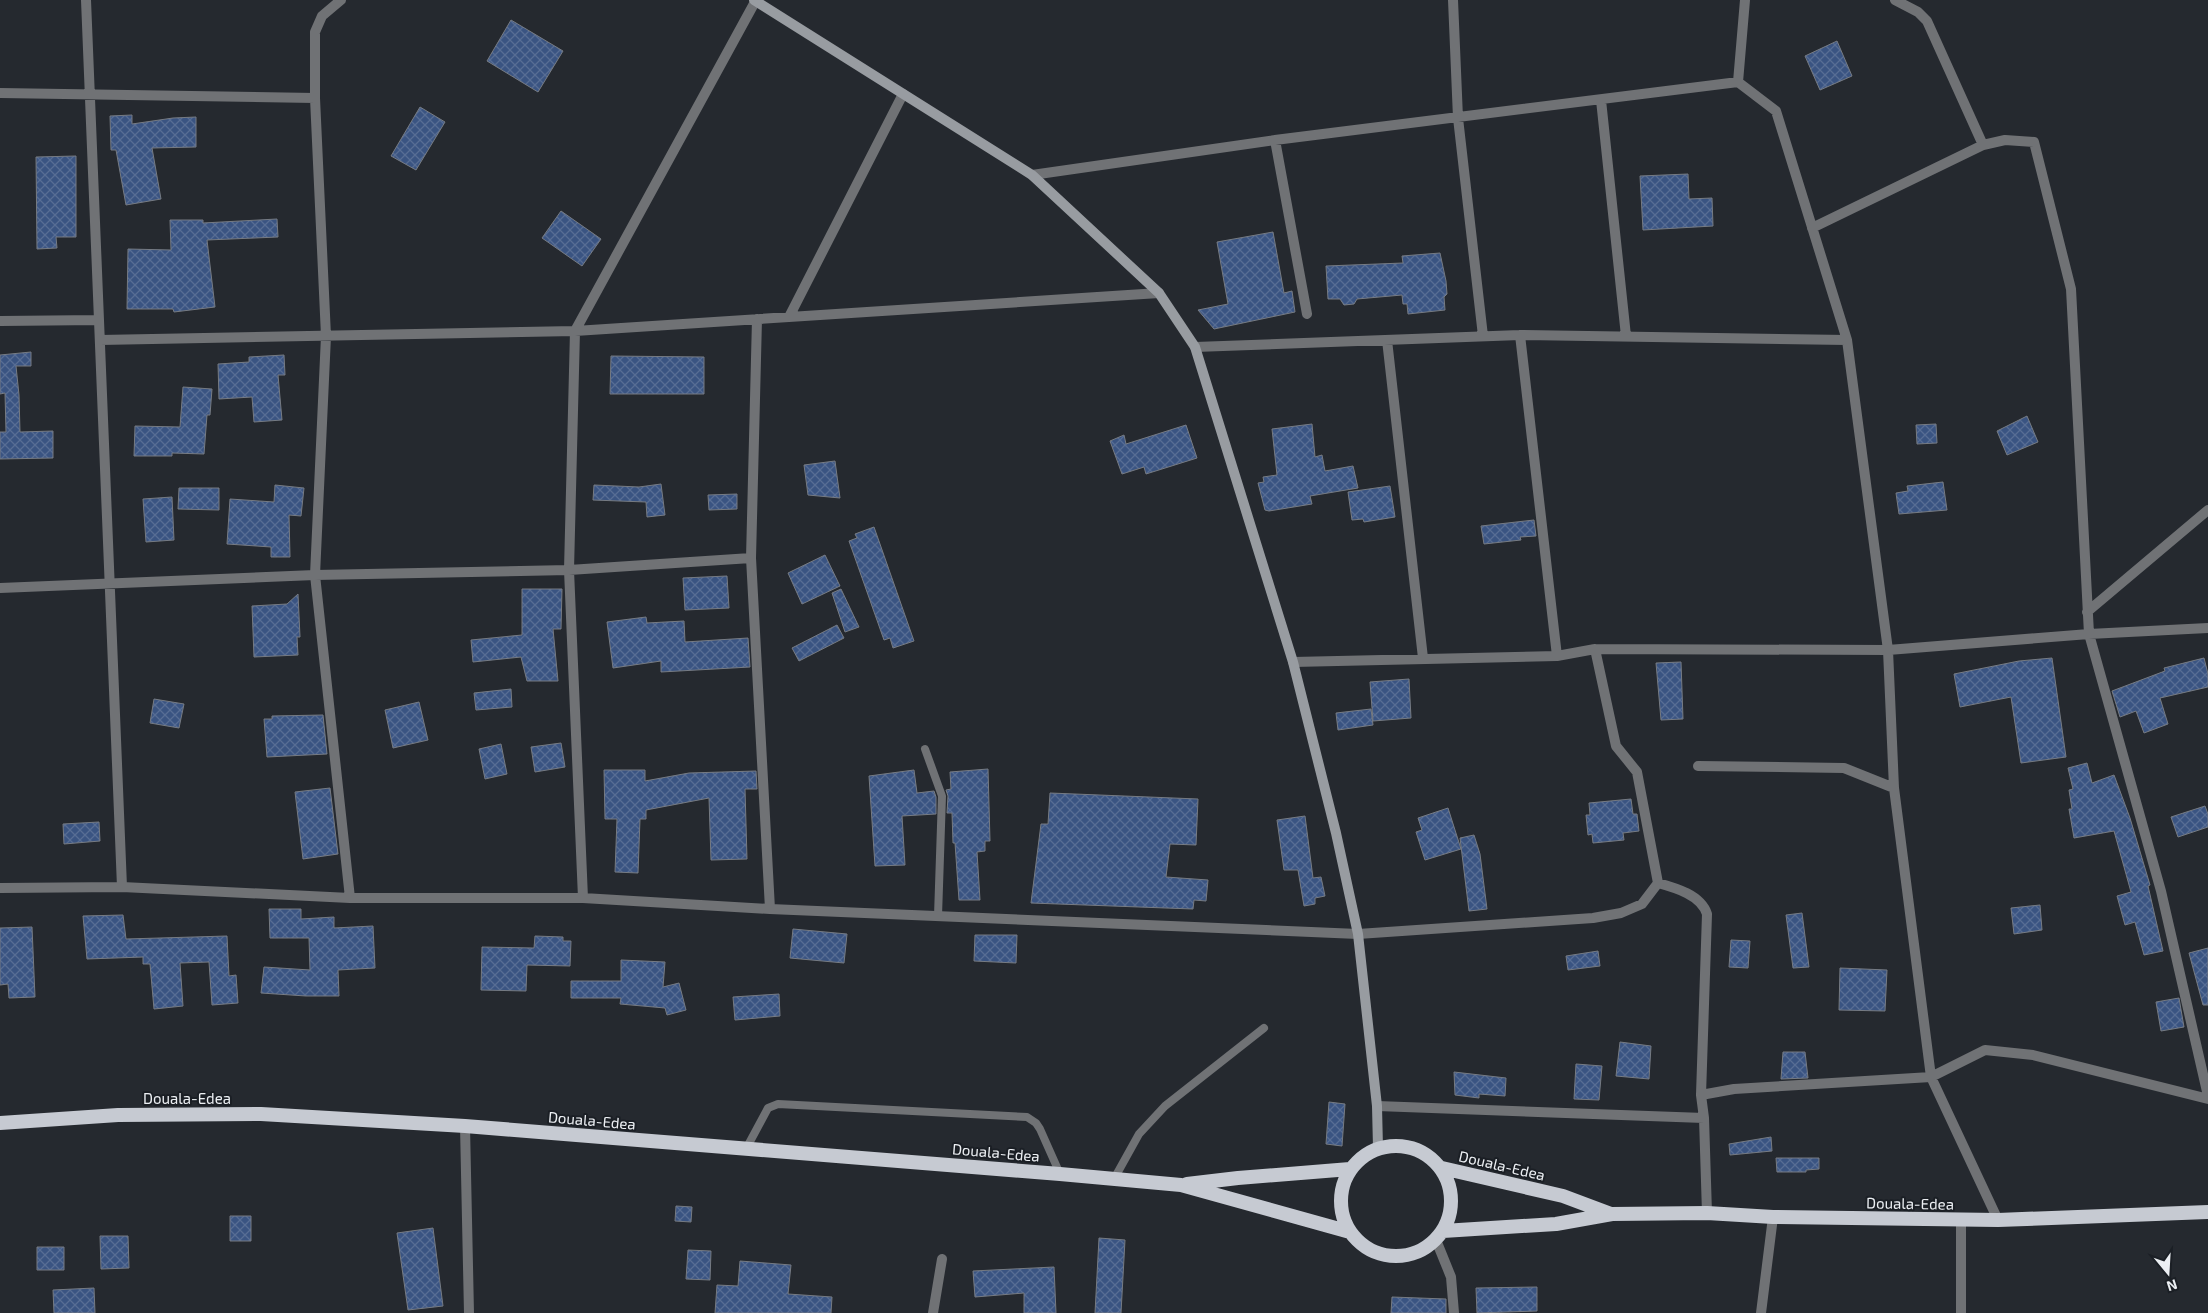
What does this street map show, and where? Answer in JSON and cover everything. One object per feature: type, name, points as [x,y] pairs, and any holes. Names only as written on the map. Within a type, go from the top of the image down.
[{"type":"highway","name":"Douala-Edea","points":[[0,1123],[118,1114],[260,1114],[466,1126],[746,1148],[1181,1185],[1350,1232]]},
{"type":"highway","points":[[1390,1145],[1413,1147],[1434,1159],[1442,1168],[1449,1182],[1452,1199],[1450,1215],[1440,1235],[1415,1253],[1391,1256],[1368,1249],[1350,1232],[1341,1212],[1342,1190],[1350,1169],[1368,1153],[1390,1145]]},
{"type":"highway","name":"Douala-Edea","points":[[1442,1168],[1563,1196],[1612,1214]]},
{"type":"highway","name":"Douala-Edea","points":[[1181,1185],[1238,1178],[1350,1169]]},
{"type":"highway","name":"Douala-Edea","points":[[1440,1235],[1556,1224],[1612,1214],[1707,1213],[1773,1217],[1998,1220],[2208,1212]]},
{"type":"main road","points":[[755,0],[1032,175],[1159,293],[1195,347],[1293,662],[1336,833],[1358,934],[1377,1106],[1378,1148]]},
{"type":"street","points":[[86,0],[122,886]]},
{"type":"street","points":[[341,0],[322,16],[315,32],[315,98],[326,336],[315,575],[350,898]]},
{"type":"street","points":[[583,898],[568,570],[575,331],[755,0]]},
{"type":"street","points":[[1453,0],[1458,118],[1483,336]]},
{"type":"street","points":[[1738,82],[1745,0]]},
{"type":"street","points":[[1895,0],[1918,12],[1927,21],[1983,145]]},
{"type":"street","points":[[1032,175],[1275,140],[1738,82],[1776,111],[1847,340],[1888,650],[1894,788],[1931,1077],[1998,1220]]},
{"type":"street","points":[[0,93],[315,98]]},
{"type":"street","points":[[789,317],[903,94]]},
{"type":"street","points":[[1601,100],[1626,336]]},
{"type":"street","points":[[1275,140],[1307,314]]},
{"type":"street","points":[[1702,1096],[1734,1089],[1931,1077],[1985,1050],[2033,1056],[2208,1097],[2161,891],[2089,634],[2071,289],[2034,142],[2005,140],[1983,145],[1812,228]]},
{"type":"street","points":[[100,340],[575,331],[1159,293]]},
{"type":"street","points":[[757,319],[752,558],[770,909]]},
{"type":"street","points":[[0,321],[99,320]]},
{"type":"street","points":[[1195,347],[1520,335],[1847,340]]},
{"type":"street","points":[[1520,335],[1557,656]]},
{"type":"street","points":[[1387,340],[1423,658]]},
{"type":"street","points":[[2087,612],[2208,510]]},
{"type":"street","points":[[0,588],[315,575],[568,570],[752,558]]},
{"type":"street","points":[[1293,662],[1557,656],[1595,649],[1888,650],[2089,634],[2208,628]]},
{"type":"street","points":[[0,888],[122,886],[350,898],[583,898],[770,909],[1358,934],[1593,918],[1621,913],[1642,904],[1658,882],[1637,772],[1616,746],[1595,649]]},
{"type":"street","points":[[1698,766],[1844,768],[1894,788]]},
{"type":"street","points":[[1658,882],[1676,888],[1699,900],[1704,905],[1707,914],[1702,1096],[1707,1213]]},
{"type":"street","points":[[1377,1106],[1704,1118]]},
{"type":"street","points":[[466,1126],[469,1313]]},
{"type":"street","points":[[1761,1313],[1773,1217]]},
{"type":"street","points":[[1961,1220],[1961,1313]]},
{"type":"street","points":[[1440,1235],[1451,1277],[1454,1313]]},
{"type":"street","points":[[933,1313],[942,1259]]},
{"type":"lane","points":[[926,749],[942,796],[938,916]]},
{"type":"lane","points":[[1114,1179],[1139,1134],[1165,1106],[1264,1028]]},
{"type":"lane","points":[[746,1148],[768,1108],[778,1104],[1027,1117],[1036,1123],[1040,1129],[1060,1174]]},
{"type":"building","points":[[511,20],[563,51],[538,92],[487,61]]},
{"type":"building","points":[[1837,41],[1852,76],[1820,90],[1805,56]]},
{"type":"building","points":[[420,107],[445,122],[416,170],[391,156]]},
{"type":"building","points":[[132,115],[132,124],[173,118],[196,117],[196,147],[152,148],[161,199],[126,205],[116,150],[111,150],[110,116]]},
{"type":"building","points":[[76,156],[76,237],[56,237],[57,248],[37,249],[36,157]]},
{"type":"building","points":[[1688,174],[1689,199],[1712,198],[1713,226],[1643,230],[1640,176]]},
{"type":"building","points":[[561,211],[601,239],[582,266],[542,238]]},
{"type":"building","points":[[277,219],[278,237],[207,240],[215,307],[174,312],[173,309],[127,309],[128,249],[171,250],[170,220],[203,220],[203,223]]},
{"type":"building","points":[[1273,232],[1284,293],[1292,291],[1295,312],[1214,329],[1198,310],[1228,304],[1217,242]]},
{"type":"building","points":[[1440,253],[1446,281],[1445,310],[1408,314],[1407,304],[1403,304],[1402,295],[1357,299],[1354,304],[1344,305],[1340,299],[1328,299],[1326,266],[1403,263],[1402,256]]},
{"type":"building","points":[[31,352],[31,366],[16,366],[20,432],[53,431],[53,458],[0,459],[0,432],[6,432],[5,393],[0,394],[0,355]]},
{"type":"building","points":[[284,355],[285,375],[278,375],[282,420],[254,422],[252,397],[219,399],[218,364],[249,362],[249,357]]},
{"type":"building","points":[[611,356],[704,357],[704,394],[610,394]]},
{"type":"building","points":[[183,387],[212,389],[210,415],[207,415],[204,454],[172,453],[172,456],[134,456],[135,426],[180,427]]},
{"type":"building","points":[[2027,416],[2038,442],[2007,455],[1997,431]]},
{"type":"building","points":[[1312,424],[1315,457],[1322,455],[1325,471],[1353,466],[1358,488],[1310,496],[1312,504],[1265,510],[1258,483],[1264,482],[1263,477],[1277,475],[1272,429]]},
{"type":"building","points":[[1936,424],[1937,443],[1917,444],[1916,425]]},
{"type":"building","points":[[1186,425],[1197,458],[1146,474],[1144,467],[1122,474],[1110,441],[1124,435],[1126,444]]},
{"type":"building","points":[[835,461],[840,498],[808,495],[804,465]]},
{"type":"building","points":[[1943,482],[1947,510],[1899,514],[1896,493],[1908,491],[1907,486]]},
{"type":"building","points":[[661,484],[665,515],[647,517],[646,502],[593,500],[594,485],[639,487]]},
{"type":"building","points":[[275,485],[304,488],[301,516],[289,515],[290,557],[271,557],[271,547],[227,544],[230,499],[274,502]]},
{"type":"building","points":[[1390,486],[1395,517],[1364,522],[1363,519],[1352,520],[1348,492]]},
{"type":"building","points":[[179,488],[219,488],[219,510],[178,509]]},
{"type":"building","points":[[737,494],[737,509],[709,510],[708,495]]},
{"type":"building","points":[[172,497],[174,540],[146,542],[143,499]]},
{"type":"building","points":[[1534,520],[1536,536],[1520,537],[1521,540],[1484,544],[1481,526]]},
{"type":"building","points":[[874,527],[914,641],[893,648],[890,638],[884,640],[849,541],[857,538],[855,534]]},
{"type":"building","points":[[825,555],[840,586],[802,604],[788,573]]},
{"type":"building","points":[[727,576],[729,608],[685,610],[683,578]]},
{"type":"building","points":[[522,589],[562,589],[561,629],[553,629],[558,681],[527,681],[521,657],[473,662],[471,640],[522,635]]},
{"type":"building","points":[[841,589],[859,627],[845,632],[832,593]]},
{"type":"building","points":[[298,594],[300,637],[297,637],[298,655],[254,657],[252,606],[287,604]]},
{"type":"building","points":[[646,617],[647,623],[684,621],[685,642],[748,638],[750,667],[661,672],[661,661],[613,668],[607,622]]},
{"type":"building","points":[[837,625],[844,638],[799,661],[792,648]]},
{"type":"building","points":[[2052,658],[2066,757],[2021,763],[2011,697],[1960,707],[1954,674],[2019,661]]},
{"type":"building","points":[[2204,658],[2208,674],[2208,687],[2160,698],[2168,724],[2144,733],[2136,711],[2120,717],[2112,691],[2165,671],[2164,668]]},
{"type":"building","points":[[1681,662],[1683,719],[1661,720],[1656,663]]},
{"type":"building","points":[[1409,679],[1411,718],[1373,721],[1370,682]]},
{"type":"building","points":[[511,689],[512,707],[476,710],[474,693]]},
{"type":"building","points":[[154,699],[184,704],[179,728],[150,723]]},
{"type":"building","points":[[419,702],[428,740],[393,748],[385,710]]},
{"type":"building","points":[[1371,709],[1373,725],[1338,730],[1336,713]]},
{"type":"building","points":[[323,715],[327,754],[267,757],[264,719],[272,719],[272,716]]},
{"type":"building","points":[[561,743],[565,767],[535,772],[531,747]]},
{"type":"building","points":[[501,744],[507,774],[485,779],[479,749]]},
{"type":"building","points":[[2087,763],[2092,783],[2114,775],[2130,818],[2150,885],[2148,886],[2163,951],[2144,955],[2135,922],[2125,925],[2117,896],[2131,892],[2114,831],[2074,838],[2069,809],[2072,809],[2069,790],[2073,789],[2068,768]]},
{"type":"building","points":[[988,769],[990,841],[985,841],[985,851],[977,852],[980,900],[959,900],[952,813],[947,813],[948,796],[946,790],[951,789],[950,772]]},
{"type":"building","points":[[604,770],[645,770],[645,781],[689,773],[756,771],[757,789],[745,789],[747,859],[711,860],[709,798],[646,810],[646,819],[640,819],[638,873],[615,872],[617,819],[605,819]]},
{"type":"building","points":[[914,770],[917,793],[934,791],[936,814],[902,816],[905,865],[875,866],[869,776]]},
{"type":"building","points":[[330,788],[338,854],[303,859],[295,792]]},
{"type":"building","points":[[1050,793],[1198,799],[1196,845],[1170,844],[1166,877],[1208,880],[1206,901],[1194,900],[1193,909],[1031,903],[1041,824],[1048,824]]},
{"type":"building","points":[[1631,799],[1633,814],[1637,814],[1639,831],[1623,833],[1624,840],[1593,843],[1592,834],[1588,835],[1586,815],[1590,815],[1589,803]]},
{"type":"building","points":[[2205,806],[2208,814],[2208,827],[2178,837],[2171,817]]},
{"type":"building","points":[[1448,808],[1461,849],[1425,860],[1416,832],[1422,830],[1418,818]]},
{"type":"building","points":[[1305,816],[1313,878],[1321,877],[1325,896],[1315,898],[1315,904],[1304,906],[1298,870],[1284,870],[1277,820]]},
{"type":"building","points":[[99,822],[100,841],[64,844],[63,824]]},
{"type":"building","points":[[1474,835],[1480,854],[1487,909],[1469,911],[1460,838]]},
{"type":"building","points":[[2040,905],[2042,930],[2014,934],[2011,908]]},
{"type":"building","points":[[269,909],[301,909],[301,919],[334,917],[334,928],[373,926],[375,968],[338,970],[339,996],[261,993],[264,967],[310,970],[309,938],[270,938]]},
{"type":"building","points":[[1802,913],[1809,967],[1793,968],[1786,915]]},
{"type":"building","points":[[123,915],[126,939],[227,936],[229,976],[236,975],[238,1003],[212,1005],[209,962],[180,963],[183,1006],[154,1009],[150,964],[143,964],[143,957],[87,959],[83,916]]},
{"type":"building","points":[[32,927],[35,997],[9,998],[8,984],[0,985],[0,928]]},
{"type":"building","points":[[793,929],[847,934],[844,963],[790,958]]},
{"type":"building","points":[[975,935],[1017,935],[1016,963],[974,961]]},
{"type":"building","points":[[535,936],[563,937],[563,941],[571,941],[570,966],[527,965],[526,991],[481,990],[482,947],[534,948]]},
{"type":"building","points":[[1731,940],[1750,941],[1748,968],[1729,967]]},
{"type":"building","points":[[2208,948],[2208,1005],[2203,1005],[2189,953]]},
{"type":"building","points":[[1598,951],[1600,966],[1568,970],[1566,956]]},
{"type":"building","points":[[621,960],[665,962],[663,987],[679,983],[686,1010],[667,1015],[665,1008],[620,1004],[621,998],[571,998],[571,981],[621,981]]},
{"type":"building","points":[[1840,968],[1887,970],[1885,1011],[1839,1010]]},
{"type":"building","points":[[779,994],[780,1016],[735,1020],[733,997]]},
{"type":"building","points":[[2179,998],[2184,1027],[2161,1031],[2156,1002]]},
{"type":"building","points":[[1620,1042],[1651,1046],[1649,1079],[1616,1076]]},
{"type":"building","points":[[1783,1052],[1805,1052],[1808,1078],[1781,1079]]},
{"type":"building","points":[[1576,1064],[1602,1066],[1599,1100],[1574,1099]]},
{"type":"building","points":[[1454,1072],[1506,1078],[1505,1096],[1479,1094],[1479,1098],[1455,1095]]},
{"type":"building","points":[[1329,1102],[1345,1104],[1342,1146],[1326,1144]]},
{"type":"building","points":[[1771,1137],[1772,1151],[1730,1155],[1729,1144]]},
{"type":"building","points":[[1776,1158],[1819,1158],[1819,1169],[1806,1170],[1806,1172],[1777,1172]]},
{"type":"building","points":[[676,1206],[692,1207],[691,1222],[675,1221]]},
{"type":"building","points":[[230,1216],[251,1216],[251,1241],[230,1241]]},
{"type":"building","points":[[433,1228],[443,1306],[408,1310],[397,1233]]},
{"type":"building","points":[[100,1236],[128,1236],[129,1268],[101,1269]]},
{"type":"building","points":[[1099,1238],[1125,1240],[1121,1313],[1095,1313]]},
{"type":"building","points":[[37,1247],[64,1247],[64,1270],[37,1270]]},
{"type":"building","points":[[688,1250],[711,1251],[710,1280],[686,1279]]},
{"type":"building","points":[[740,1261],[791,1265],[788,1294],[832,1297],[831,1313],[715,1313],[717,1285],[738,1286]]},
{"type":"building","points":[[1054,1267],[1056,1313],[1024,1313],[1024,1293],[975,1297],[973,1271]]},
{"type":"building","points":[[1537,1287],[1537,1311],[1477,1313],[1476,1288]]},
{"type":"building","points":[[94,1288],[95,1313],[54,1313],[53,1290]]},
{"type":"building","points":[[1392,1297],[1446,1299],[1446,1313],[1391,1313]]}]
